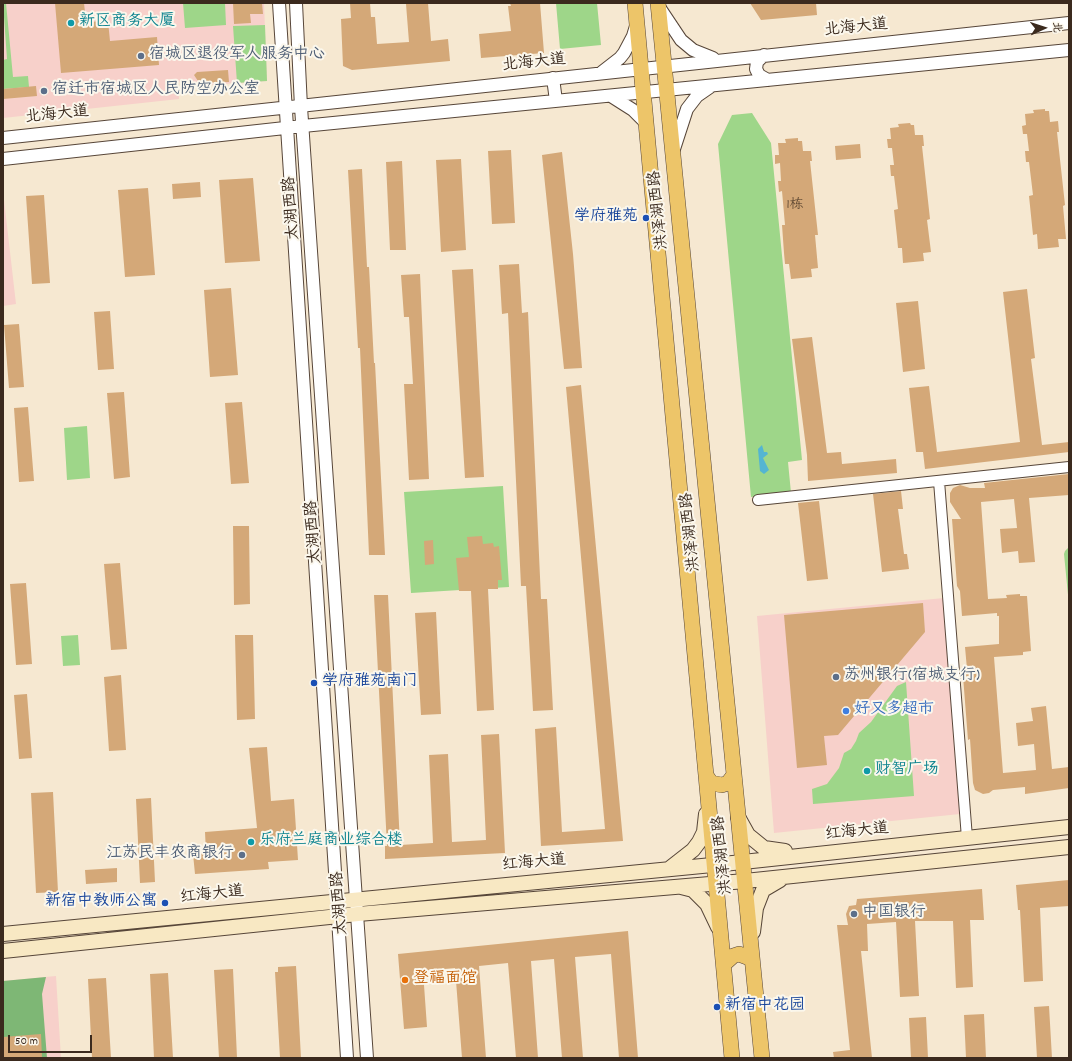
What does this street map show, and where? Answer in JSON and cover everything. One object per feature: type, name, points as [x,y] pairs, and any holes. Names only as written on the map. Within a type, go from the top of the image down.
[{"type":"main road","name":"洪泽湖西路","points":[[635,3],[732,1058]]},
{"type":"main road","name":"洪泽湖西路","points":[[658,4],[762,1058]]},
{"type":"main road","points":[[651,182],[658,171],[670,171],[675,176]]},
{"type":"main road","points":[[707,777],[711,783],[722,785],[728,783],[734,775]]},
{"type":"main road","points":[[670,868],[693,850],[699,842],[704,832],[709,796]]},
{"type":"main road","points":[[738,817],[748,835],[764,848],[818,854]]},
{"type":"main road","name":"红海大道","points":[[3,934],[336,900],[743,862],[1069,827]]},
{"type":"main road","name":"红海大道","points":[[3,951],[337,916],[745,881],[1069,847]]},
{"type":"main road","points":[[724,964],[727,960],[739,954],[752,954],[756,908],[763,890],[767,886],[790,876]]},
{"type":"main road","points":[[679,886],[692,890],[707,904],[713,913],[721,934]]},
{"type":"street","name":"太湖西路","points":[[279,3],[284,108],[347,1058]]},
{"type":"street","name":"太湖西路","points":[[296,3],[301,107],[367,1058]]},
{"type":"street","points":[[658,4],[681,40],[701,55],[718,60]]},
{"type":"street","points":[[601,72],[620,58],[624,53],[633,36],[636,22]]},
{"type":"street","name":"北海大道","points":[[3,138],[301,107],[601,72],[1069,23]]},
{"type":"street","points":[[3,159],[303,126],[1069,50]]},
{"type":"street","points":[[764,55],[757,62],[756,69],[759,74],[768,80]]},
{"type":"street","points":[[553,78],[556,101]]},
{"type":"street","points":[[673,152],[681,123],[687,109],[697,96],[712,86]]},
{"type":"street","points":[[611,96],[633,110],[646,123]]},
{"type":"street","points":[[206,116],[208,137]]},
{"type":"street","points":[[758,500],[1069,467]]},
{"type":"street","points":[[939,481],[968,838]]},
{"type":"shaded area","points":[[3,3],[264,3],[267,81],[196,86],[193,81],[178,82],[179,99],[3,118]]},
{"type":"shaded area","points":[[3,191],[16,304],[3,306]]},
{"type":"shaded area","points":[[944,598],[960,814],[774,833],[757,616]]},
{"type":"shaded area","points":[[56,976],[61,1058],[3,1058],[3,981]]},
{"type":"green space","points":[[3,3],[6,3],[13,77],[28,76],[29,87],[3,89],[3,60],[7,59]]},
{"type":"green space","points":[[183,3],[225,3],[226,25],[185,28]]},
{"type":"green space","points":[[556,3],[597,3],[601,45],[560,49]]},
{"type":"green space","points":[[265,25],[267,81],[237,83],[233,26]]},
{"type":"green space","points":[[752,113],[771,143],[802,460],[788,462],[791,493],[751,497],[718,144],[732,115]]},
{"type":"green space","points":[[87,426],[90,478],[67,480],[64,428]]},
{"type":"green space","points":[[503,486],[509,587],[411,593],[404,492]]},
{"type":"green space","points":[[1069,547],[1069,605],[1064,554]]},
{"type":"green space","points":[[78,635],[80,665],[63,666],[61,636]]},
{"type":"green space","points":[[906,682],[914,796],[813,804],[812,789],[827,784],[839,768],[844,753],[851,749],[859,733],[871,722],[897,686]]},
{"type":"green space","points":[[46,977],[42,994],[47,1058],[3,1058],[3,981]]},
{"type":"water","points":[[762,445],[764,452],[767,452],[768,454],[763,458],[769,470],[764,474],[760,471],[758,449]]},
{"type":"building","points":[[55,3],[84,3],[86,22],[108,21],[110,41],[157,37],[159,65],[61,73]]},
{"type":"building","points":[[233,3],[262,3],[263,14],[250,14],[251,23],[234,24]]},
{"type":"building","points":[[350,3],[370,3],[371,17],[375,17],[377,44],[409,42],[406,4],[428,3],[431,41],[448,39],[450,61],[352,70],[343,66],[341,19],[351,18]]},
{"type":"building","points":[[510,3],[540,3],[544,53],[481,58],[479,34],[511,31],[508,6],[511,6]]},
{"type":"building","points":[[750,3],[816,3],[817,15],[761,20]]},
{"type":"building","points":[[228,70],[229,82],[204,83],[203,81],[198,81],[194,75],[197,72]]},
{"type":"building","points":[[36,86],[37,96],[3,99],[3,89]]},
{"type":"building","points":[[1045,109],[1045,111],[1049,111],[1050,122],[1058,121],[1059,132],[1057,132],[1065,205],[1063,206],[1066,239],[1058,239],[1059,247],[1038,249],[1037,234],[1033,235],[1029,196],[1033,195],[1029,162],[1026,162],[1025,151],[1029,151],[1027,134],[1023,134],[1022,126],[1026,125],[1025,114],[1034,113],[1033,110]]},
{"type":"building","points":[[910,123],[911,125],[914,125],[915,135],[923,135],[924,146],[922,146],[930,219],[927,220],[931,252],[923,253],[924,261],[903,263],[902,248],[898,248],[894,210],[898,209],[894,176],[891,176],[890,165],[894,165],[892,148],[888,148],[887,139],[891,139],[890,128],[899,127],[898,124]]},
{"type":"building","points":[[798,138],[798,141],[802,141],[803,151],[811,151],[812,161],[810,161],[818,235],[815,235],[818,268],[811,269],[812,277],[791,279],[789,264],[785,264],[782,225],[785,225],[782,191],[779,192],[778,181],[781,181],[780,163],[775,164],[775,155],[779,155],[778,143],[786,143],[785,139]]},
{"type":"building","points":[[860,144],[861,158],[836,160],[835,146]]},
{"type":"building","points":[[511,150],[515,223],[492,224],[488,151]]},
{"type":"building","points":[[562,152],[573,254],[582,368],[564,369],[542,155]]},
{"type":"building","points":[[461,159],[466,250],[441,252],[436,160]]},
{"type":"building","points":[[402,161],[406,250],[390,250],[386,162]]},
{"type":"building","points":[[362,169],[367,267],[369,267],[375,363],[385,555],[369,555],[360,348],[358,348],[348,170]]},
{"type":"building","points":[[253,178],[260,261],[225,263],[219,180]]},
{"type":"building","points":[[200,182],[201,197],[173,199],[172,184]]},
{"type":"building","points":[[148,188],[155,275],[125,277],[118,190]]},
{"type":"building","points":[[44,195],[50,283],[32,284],[26,196]]},
{"type":"building","points":[[519,264],[522,313],[528,312],[541,599],[547,599],[553,710],[533,711],[526,586],[521,586],[508,313],[502,314],[499,265]]},
{"type":"building","points":[[473,269],[484,477],[465,478],[452,270]]},
{"type":"building","points":[[420,274],[429,479],[409,480],[404,384],[413,384],[409,317],[404,317],[401,275]]},
{"type":"building","points":[[231,288],[238,375],[210,377],[204,290]]},
{"type":"building","points":[[1027,289],[1035,358],[1031,359],[1042,445],[1069,442],[1069,452],[925,469],[923,452],[916,452],[909,388],[929,386],[937,452],[1020,442],[1003,292]]},
{"type":"building","points":[[918,301],[925,369],[903,372],[896,303]]},
{"type":"building","points":[[110,311],[114,369],[98,370],[94,312]]},
{"type":"building","points":[[19,324],[24,387],[9,388],[4,325]]},
{"type":"building","points":[[812,337],[827,453],[841,452],[842,464],[896,459],[897,473],[808,481],[807,455],[792,339]]},
{"type":"building","points":[[581,385],[623,841],[541,846],[535,729],[556,727],[562,832],[605,829],[566,387]]},
{"type":"building","points":[[124,392],[130,477],[114,479],[107,393]]},
{"type":"building","points":[[242,402],[249,483],[231,484],[225,403]]},
{"type":"building","points":[[28,407],[34,481],[19,482],[14,408]]},
{"type":"building","points":[[1069,474],[1069,495],[1029,498],[1035,562],[1019,563],[1018,551],[1002,553],[1000,529],[1017,528],[1014,499],[981,502],[988,599],[1007,598],[1006,595],[1020,594],[1020,596],[1027,596],[1031,651],[1023,652],[1023,655],[994,657],[1003,773],[1036,770],[1034,744],[1018,746],[1016,723],[1033,721],[1031,708],[1046,706],[1052,769],[1069,767],[1069,788],[1025,794],[1025,787],[993,790],[989,793],[983,794],[975,790],[973,783],[963,676],[967,669],[965,647],[999,644],[999,616],[997,616],[997,613],[962,616],[960,591],[957,586],[952,519],[961,519],[950,502],[950,493],[953,488],[960,485],[970,488],[985,488],[984,483]]},
{"type":"building","points":[[901,491],[903,509],[898,509],[904,554],[907,554],[909,569],[882,572],[873,494]]},
{"type":"building","points":[[819,501],[828,579],[807,581],[798,503]]},
{"type":"building","points":[[233,526],[249,526],[250,604],[234,605]]},
{"type":"building","points":[[482,536],[483,544],[493,543],[494,547],[499,546],[502,580],[498,580],[498,589],[488,589],[494,710],[477,711],[471,591],[459,591],[456,558],[469,557],[467,537]]},
{"type":"building","points":[[433,540],[434,564],[425,565],[424,541]]},
{"type":"building","points":[[120,563],[127,649],[111,650],[104,564]]},
{"type":"building","points":[[26,583],[32,664],[16,665],[10,584]]},
{"type":"building","points":[[374,595],[388,595],[400,845],[433,843],[429,755],[448,754],[452,842],[486,840],[481,735],[499,734],[505,853],[385,859],[385,846],[387,846]]},
{"type":"building","points":[[923,603],[925,632],[838,735],[824,736],[827,765],[797,768],[784,615]]},
{"type":"building","points":[[436,612],[441,714],[421,715],[415,613]]},
{"type":"building","points":[[235,635],[253,635],[255,719],[237,720]]},
{"type":"building","points":[[121,675],[126,750],[109,751],[104,677]]},
{"type":"building","points":[[27,694],[32,758],[19,759],[14,695]]},
{"type":"building","name":"乐府兰庭商业综合楼","points":[[267,747],[271,801],[294,799],[298,860],[268,862],[269,869],[195,874],[193,854],[206,853],[205,832],[257,828],[249,748]]},
{"type":"building","points":[[53,792],[58,892],[36,893],[31,793]]},
{"type":"building","points":[[151,798],[155,882],[140,883],[136,799]]},
{"type":"building","points":[[117,868],[117,882],[86,884],[85,870]]},
{"type":"building","points":[[1069,880],[1069,906],[1040,908],[1043,981],[1024,982],[1020,910],[1018,910],[1016,885]]},
{"type":"building","points":[[982,889],[984,920],[970,920],[973,987],[956,988],[953,921],[915,921],[919,996],[900,997],[896,922],[867,924],[868,951],[861,951],[872,1058],[834,1058],[833,1052],[850,1050],[837,925],[848,925],[846,914],[849,906],[856,905],[857,899]]},
{"type":"building","points":[[628,931],[638,1058],[619,1058],[611,954],[575,957],[583,1058],[562,1058],[554,959],[531,961],[538,1058],[516,1058],[508,963],[479,966],[486,1058],[462,1058],[455,968],[423,971],[427,1027],[404,1029],[398,954]]},
{"type":"building","points":[[296,966],[301,1058],[280,1058],[275,972],[278,972],[278,967]]},
{"type":"building","points":[[233,969],[237,1058],[219,1058],[214,970]]},
{"type":"building","points":[[168,973],[173,1058],[154,1058],[150,974]]},
{"type":"building","points":[[106,978],[111,1058],[92,1058],[88,979]]},
{"type":"building","points":[[1049,1006],[1052,1058],[1037,1058],[1034,1007]]},
{"type":"building","points":[[984,1014],[986,1058],[966,1058],[964,1015]]},
{"type":"building","points":[[926,1017],[928,1058],[911,1058],[909,1018]]},
{"type":"building","points":[[41,1034],[42,1058],[3,1058],[3,1037]]},
{"type":"place","name":"新区商务大厦","points":[[71,23]]},
{"type":"place","name":"宿城区退役军人服务中心","points":[[141,56]]},
{"type":"place","name":"宿迁市宿城区人民防空办公室","points":[[44,91]]},
{"type":"place","name":"学府雅苑","points":[[646,218]]},
{"type":"place","name":"苏州银行(宿城支行)","points":[[836,677]]},
{"type":"place","name":"学府雅苑南门","points":[[314,683]]},
{"type":"place","name":"好又多超市","points":[[846,711]]},
{"type":"place","name":"财智广场","points":[[867,771]]},
{"type":"place","name":"乐府兰庭商业综合楼","points":[[251,842]]},
{"type":"place","name":"江苏民丰农商银行","points":[[242,855]]},
{"type":"place","name":"新宿中教师公寓","points":[[165,903]]},
{"type":"place","name":"中国银行","points":[[854,914]]},
{"type":"place","name":"登福面馆","points":[[405,980]]},
{"type":"place","name":"新宿中花园","points":[[717,1007]]}]
